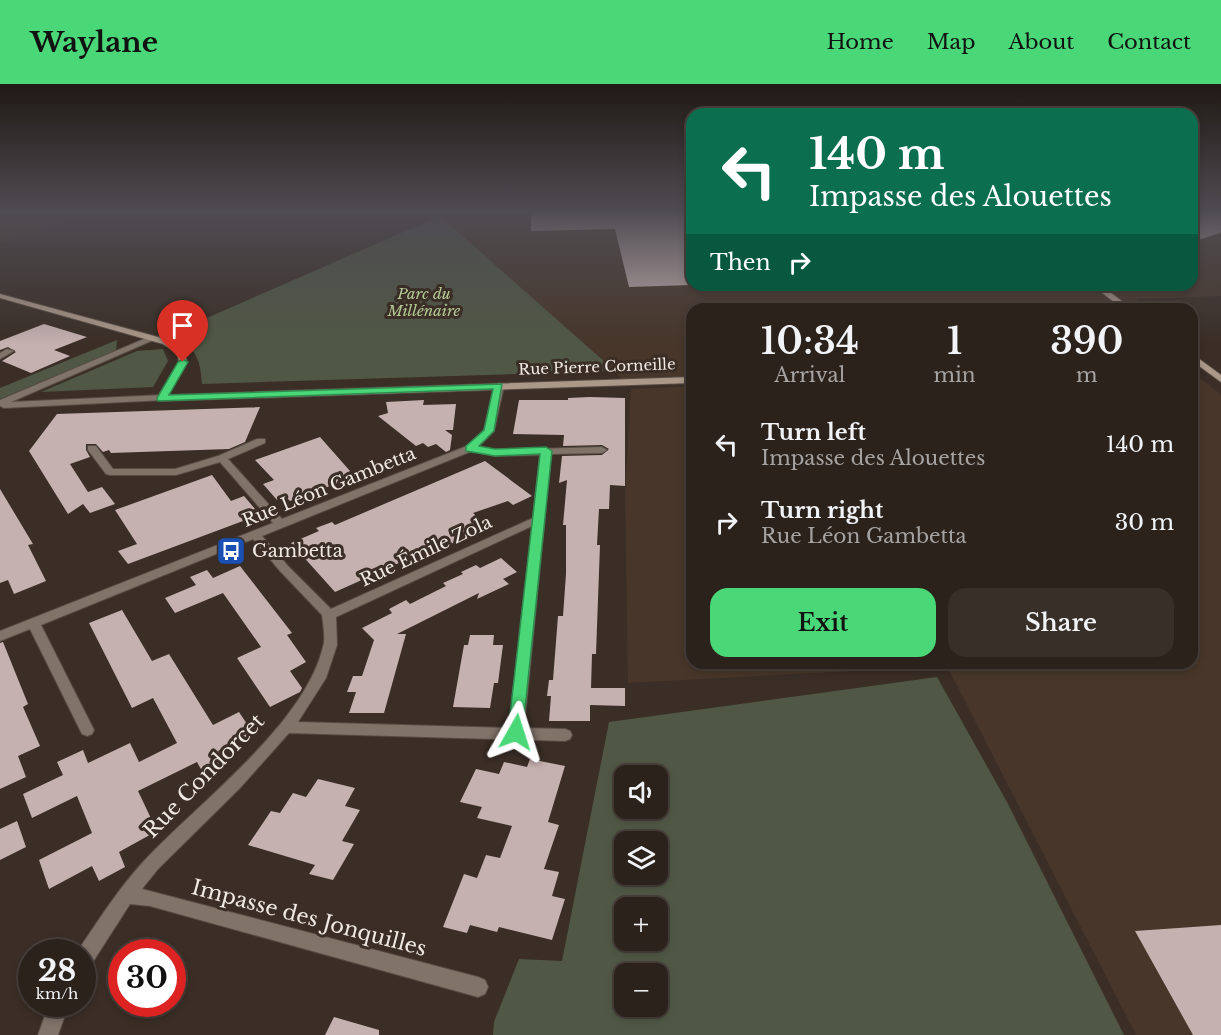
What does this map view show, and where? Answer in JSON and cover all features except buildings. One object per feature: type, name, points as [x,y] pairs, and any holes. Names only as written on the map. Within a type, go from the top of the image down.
[{"type":"street","points":[[1104,291],[1120,303]]},
{"type":"street","points":[[0,296],[173,345],[181,352],[183,362],[162,398]]},
{"type":"street","points":[[0,404],[154,338]]},
{"type":"street","points":[[0,356],[10,351]]},
{"type":"street","points":[[1198,363],[1221,379]]},
{"type":"street","name":"Rue Pierre Corneille","points":[[0,404],[686,380]]},
{"type":"street","name":"Rue Léon Gambetta","points":[[0,636],[471,448],[489,431],[499,386]]},
{"type":"street","points":[[92,448],[110,472],[176,472],[222,458],[261,441]]},
{"type":"street","points":[[471,448],[495,453],[602,450]]},
{"type":"street","points":[[516,732],[546,451]]},
{"type":"street","points":[[222,458],[281,525]]},
{"type":"street","name":"Rue Émile Zola","points":[[329,615],[537,520]]},
{"type":"street","points":[[256,535],[329,615]]},
{"type":"street","name":"Rue Condorcet","points":[[96,940],[150,866],[240,778],[285,727],[315,688],[328,661],[331,641],[329,615]]},
{"type":"street","points":[[34,623],[87,730]]},
{"type":"street","points":[[285,727],[565,735]]},
{"type":"street","name":"Impasse des Jonquilles","points":[[127,895],[150,898],[478,987]]},
{"type":"street","points":[[48,1035],[54,1017]]},
{"type":"shaded area","points":[[484,255],[686,255],[686,291],[1198,291],[1198,255],[1221,255],[1221,296],[1136,299],[1141,303],[686,303],[686,377],[622,379]]},
{"type":"shaded area","points":[[1198,377],[1221,394],[1221,1035],[1136,1035],[949,669],[1198,669]]},
{"type":"shaded area","points":[[686,386],[686,669],[891,669],[628,683],[625,495],[631,389]]},
{"type":"green space","name":"Parc du Millénaire","points":[[350,255],[484,255],[615,371],[202,384],[200,366],[195,353],[170,334]]},
{"type":"green space","points":[[117,340],[116,351],[0,399],[0,388]]},
{"type":"green space","points":[[163,349],[168,361],[153,387],[41,392],[137,351]]},
{"type":"green space","points":[[937,677],[1007,802],[1124,1035],[493,1035],[494,1022],[519,959],[562,961],[609,722]]},
{"type":"place","name":"Gambetta","points":[[231,551]]},
{"type":"route","points":[[183,362],[162,398],[499,386],[496,409],[489,431],[471,448],[495,453],[546,451],[516,732]]}]
